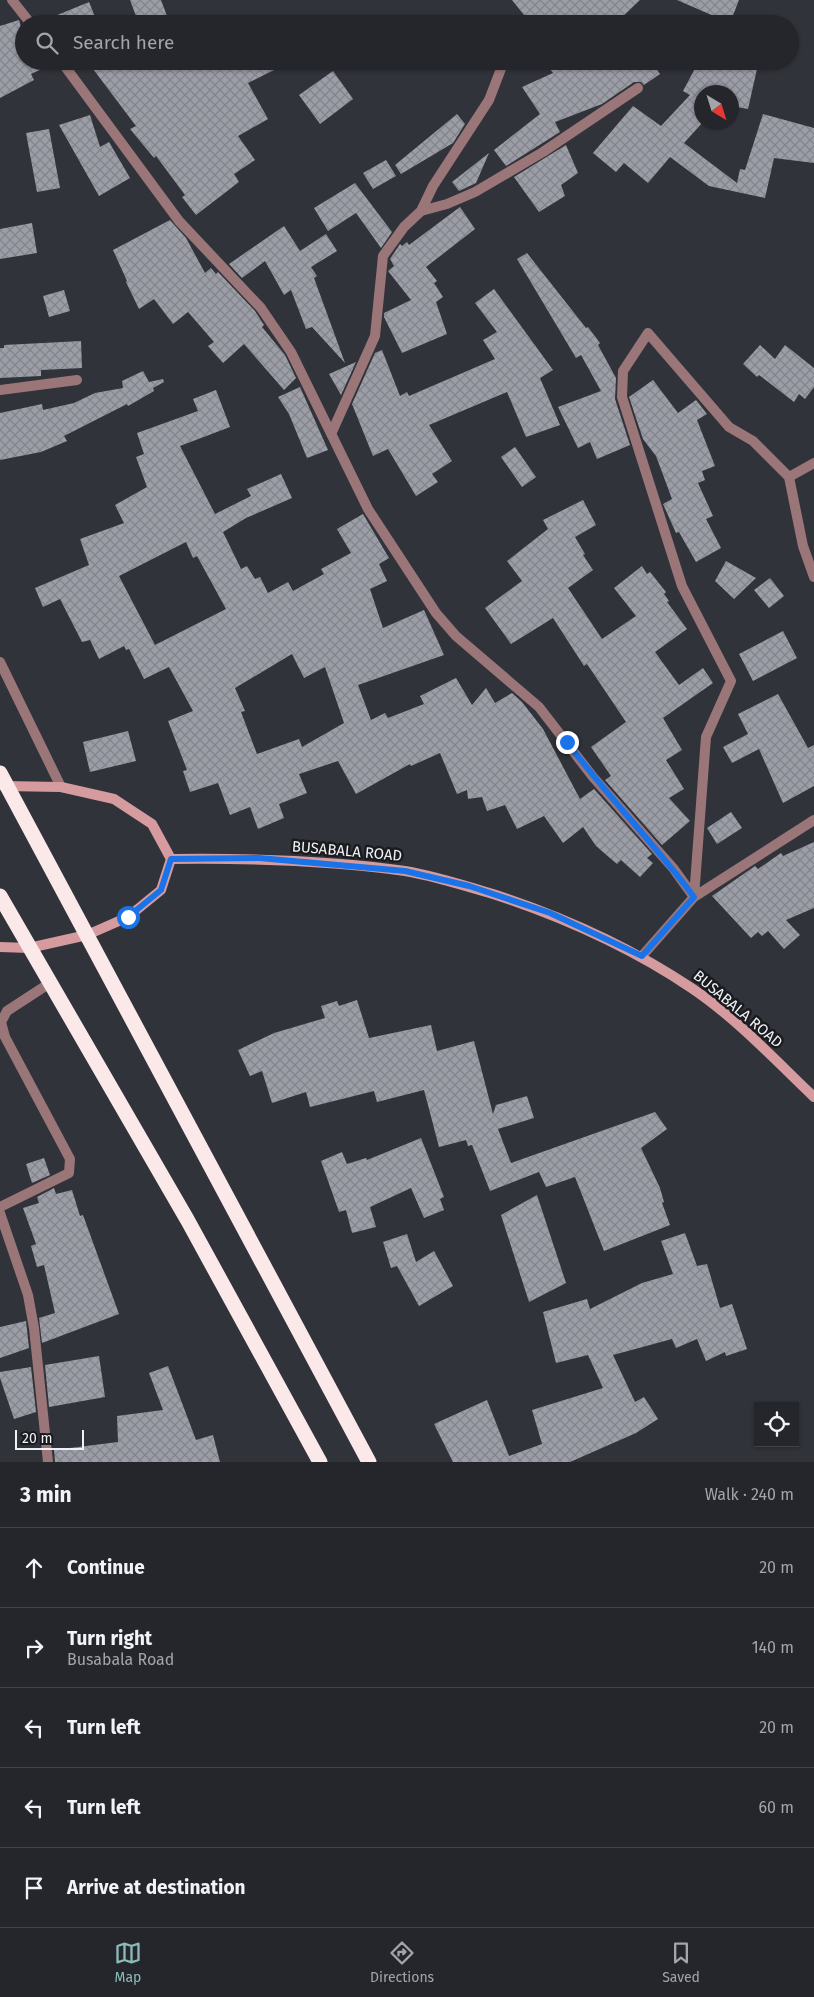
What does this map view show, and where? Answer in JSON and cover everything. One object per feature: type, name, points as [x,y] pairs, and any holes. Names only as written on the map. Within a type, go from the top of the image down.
[{"type":"highway","points":[[2,782],[87,935],[369,1462]]},
{"type":"highway","points":[[0,896],[188,1221],[320,1462]]},
{"type":"street","points":[[12,0],[24,15]]},
{"type":"street","points":[[68,70],[179,221],[261,308],[292,352],[368,509],[436,613],[456,636],[539,707],[593,777],[673,868],[694,897]]},
{"type":"street","points":[[332,432],[375,336],[383,256],[404,227],[421,211],[433,186],[489,100],[501,70]]},
{"type":"street","points":[[421,211],[447,204],[483,187],[543,152],[638,88]]},
{"type":"street","points":[[694,897],[706,737],[731,681],[682,586],[622,397],[623,371],[648,333],[729,427],[753,440],[789,477],[803,546],[814,577]]},
{"type":"street","points":[[0,390],[77,380]]},
{"type":"street","points":[[789,477],[814,463]]},
{"type":"street","points":[[0,662],[61,787]]},
{"type":"street","points":[[0,947],[29,948],[87,935],[128,917],[161,890],[171,859],[152,824],[114,799],[61,787],[2,782]]},
{"type":"street","points":[[642,956],[694,897],[814,820]]},
{"type":"street","name":"BUSABALA ROAD","points":[[171,859],[259,858],[405,871],[469,886],[550,913],[642,956],[694,990],[753,1039],[814,1097]]},
{"type":"street","points":[[0,1207],[59,1179],[68,1173],[71,1166],[70,1159],[5,1037],[1,1022],[8,1011],[50,983]]},
{"type":"street","points":[[0,1212],[28,1295],[34,1328],[48,1462]]},
{"type":"building","points":[[130,0],[161,0],[167,15],[136,15]]},
{"type":"building","points":[[512,0],[640,0],[624,15],[524,15]]},
{"type":"building","points":[[677,0],[739,0],[733,15],[712,15]]},
{"type":"building","points":[[89,2],[94,15],[57,15]]},
{"type":"building","points":[[15,21],[15,70],[40,70],[31,74],[34,80],[0,98],[0,26]]},
{"type":"building","points":[[94,70],[274,70],[248,83],[268,119],[238,136],[255,160],[234,174],[239,182],[196,215],[182,197],[185,195],[156,156],[154,158],[130,129],[136,126]]},
{"type":"building","points":[[551,70],[657,70],[660,74],[644,85],[641,82],[634,82],[602,104],[555,122],[560,132],[506,166],[494,150],[540,114],[522,87],[553,73]]},
{"type":"building","points":[[694,70],[757,70],[748,109],[739,107],[739,85],[694,85],[694,130],[696,130],[684,143],[737,183],[740,169],[745,170],[763,114],[814,128],[814,163],[774,158],[765,198],[709,186],[670,157],[648,183],[624,163],[616,172],[593,153],[633,106],[661,126],[690,95],[683,91]]},
{"type":"building","points":[[333,71],[353,99],[320,124],[299,95]]},
{"type":"building","points":[[457,114],[465,124],[453,143],[401,174],[395,165]]},
{"type":"building","points":[[90,115],[100,147],[109,142],[130,178],[99,196],[59,125]]},
{"type":"building","points":[[49,129],[60,188],[37,192],[26,133]]},
{"type":"building","points":[[566,145],[578,173],[561,185],[565,196],[539,212],[514,177]]},
{"type":"building","points":[[489,153],[476,183],[459,191],[452,182]]},
{"type":"building","points":[[386,160],[396,176],[373,189],[363,173]]},
{"type":"building","points":[[355,183],[392,232],[381,248],[356,213],[328,231],[314,208]]},
{"type":"building","points":[[460,207],[475,229],[426,267],[437,281],[434,283],[443,297],[436,302],[447,334],[402,353],[384,317],[384,313],[411,300],[388,271],[394,266],[390,259],[400,244],[402,246],[407,242],[409,245]]},
{"type":"building","points":[[170,220],[186,238],[205,273],[211,268],[216,274],[218,272],[255,311],[264,325],[262,327],[285,355],[296,378],[284,390],[244,344],[223,363],[208,346],[214,342],[188,312],[173,324],[154,299],[139,309],[113,250]]},
{"type":"building","points":[[32,223],[37,253],[0,259],[0,229]]},
{"type":"building","points":[[284,226],[300,251],[326,234],[337,251],[311,267],[317,276],[314,278],[345,363],[312,327],[306,329],[291,290],[284,295],[265,261],[242,278],[229,264]]},
{"type":"building","points":[[527,253],[600,343],[598,345],[616,378],[615,399],[630,445],[597,459],[590,442],[578,448],[558,407],[601,391],[581,355],[576,358],[517,259]]},
{"type":"building","points":[[494,289],[553,370],[540,378],[560,425],[526,437],[507,392],[429,425],[452,461],[432,474],[438,482],[416,496],[388,449],[373,456],[352,404],[375,353],[382,350],[400,396],[407,392],[409,396],[495,359],[483,340],[497,332],[475,303]]},
{"type":"building","points":[[64,290],[70,311],[49,317],[43,296]]},
{"type":"building","points":[[81,341],[82,368],[41,370],[41,376],[0,378],[0,348],[4,348],[4,345]]},
{"type":"building","points":[[760,345],[775,359],[785,345],[814,368],[814,387],[805,399],[799,394],[794,402],[759,375],[757,377],[743,364]]},
{"type":"building","points":[[356,362],[341,395],[329,374]]},
{"type":"building","points":[[143,371],[149,382],[163,379],[164,382],[153,388],[154,391],[128,406],[127,404],[64,436],[67,441],[41,452],[0,460],[0,413],[42,404],[43,410],[74,403],[95,393],[123,388],[122,381]]},
{"type":"building","points":[[653,380],[678,413],[696,400],[707,414],[697,420],[715,466],[702,471],[705,480],[698,483],[713,516],[706,519],[721,548],[696,562],[679,532],[676,533],[663,504],[672,499],[656,456],[643,439],[629,397]]},
{"type":"building","points":[[300,387],[328,450],[307,458],[289,414],[278,397]]},
{"type":"building","points":[[216,390],[230,427],[180,446],[215,514],[251,496],[247,489],[281,474],[292,498],[246,518],[223,532],[241,569],[247,566],[255,579],[260,577],[268,593],[288,582],[293,591],[324,574],[321,569],[351,553],[337,529],[363,514],[389,558],[379,564],[387,581],[370,589],[383,628],[424,610],[444,655],[358,685],[371,720],[385,713],[388,718],[424,704],[420,696],[456,678],[472,705],[486,688],[495,703],[512,693],[522,702],[543,729],[580,799],[594,789],[652,854],[647,858],[653,863],[640,877],[621,860],[617,864],[596,846],[583,827],[563,843],[544,816],[517,829],[505,805],[487,811],[482,797],[468,799],[467,790],[457,794],[440,753],[411,766],[410,764],[356,794],[338,761],[299,774],[307,793],[279,804],[284,818],[258,829],[250,807],[230,815],[218,783],[190,792],[183,771],[187,770],[168,721],[193,711],[169,667],[144,679],[129,649],[126,650],[124,646],[99,659],[90,640],[82,642],[60,599],[43,607],[35,588],[89,565],[80,539],[124,523],[115,505],[147,487],[136,457],[144,454],[137,433],[198,411],[193,399]],"holes":[[[186,542],[193,558],[197,556],[226,609],[155,645],[119,576]],[[292,654],[304,678],[325,667],[344,723],[302,747],[299,739],[257,754],[241,712],[245,711],[235,688]]]},
{"type":"building","points":[[515,447],[536,477],[522,487],[501,457]]},
{"type":"building","points":[[583,500],[596,525],[575,537],[585,554],[583,555],[593,570],[568,588],[602,639],[636,616],[614,588],[642,566],[647,574],[650,572],[666,592],[664,594],[669,601],[667,602],[687,629],[655,652],[679,685],[703,668],[713,683],[663,718],[682,750],[666,760],[684,789],[669,798],[690,821],[662,845],[605,780],[611,776],[591,747],[626,722],[587,664],[584,666],[553,618],[511,644],[485,608],[522,581],[507,561],[548,529],[543,520]]},
{"type":"building","points":[[726,561],[756,578],[734,599],[715,581]]},
{"type":"building","points":[[770,578],[784,596],[769,608],[754,590]]},
{"type":"building","points":[[783,631],[797,658],[753,681],[739,654]]},
{"type":"building","points":[[778,694],[808,748],[814,745],[814,786],[783,803],[759,749],[732,763],[723,747],[748,734],[738,714]]},
{"type":"building","points":[[128,731],[136,761],[90,772],[83,742]]},
{"type":"building","points":[[731,812],[742,828],[717,844],[707,828]]},
{"type":"building","points":[[814,842],[814,908],[786,920],[800,935],[784,949],[768,931],[762,936],[758,932],[751,938],[712,896],[755,866],[758,869],[781,853],[783,856]]},
{"type":"building","points":[[357,1000],[369,1038],[431,1025],[437,1051],[474,1041],[493,1114],[496,1105],[527,1096],[534,1118],[498,1129],[511,1163],[655,1112],[667,1129],[641,1148],[660,1188],[664,1202],[662,1203],[670,1225],[604,1251],[575,1177],[546,1187],[539,1172],[490,1191],[472,1145],[468,1146],[466,1140],[439,1147],[424,1090],[377,1102],[374,1091],[310,1107],[306,1092],[272,1103],[262,1071],[250,1076],[238,1050],[274,1033],[325,1018],[321,1006],[337,1001],[339,1006]]},
{"type":"building","points":[[421,1138],[444,1197],[440,1199],[444,1210],[424,1218],[411,1188],[370,1207],[376,1227],[352,1233],[346,1210],[339,1212],[321,1161],[342,1152],[347,1164],[366,1158],[367,1160]]},
{"type":"building","points":[[44,1158],[50,1175],[32,1183],[26,1164]]},
{"type":"building","points":[[54,1188],[56,1194],[72,1190],[80,1216],[83,1215],[119,1314],[42,1343],[39,1318],[55,1313],[44,1265],[37,1267],[31,1246],[36,1244],[23,1208],[39,1203],[37,1197]]},
{"type":"building","points":[[537,1195],[566,1283],[529,1302],[501,1215]]},
{"type":"building","points":[[685,1233],[697,1266],[707,1264],[720,1308],[732,1304],[747,1349],[726,1356],[725,1352],[706,1361],[697,1339],[676,1348],[672,1339],[613,1355],[635,1402],[644,1397],[658,1419],[636,1433],[570,1462],[453,1462],[434,1424],[487,1400],[509,1456],[542,1444],[532,1410],[603,1388],[588,1355],[556,1363],[543,1312],[587,1299],[590,1309],[642,1283],[673,1274],[661,1241]]},
{"type":"building","points":[[407,1234],[416,1262],[434,1251],[453,1286],[419,1306],[397,1266],[391,1268],[383,1242]]},
{"type":"building","points":[[26,1321],[29,1348],[0,1358],[0,1327]]},
{"type":"building","points":[[99,1356],[105,1397],[49,1407],[45,1365]]},
{"type":"building","points":[[168,1366],[196,1440],[213,1435],[220,1462],[55,1462],[54,1450],[118,1442],[117,1416],[163,1410],[149,1373]]},
{"type":"building","points":[[31,1367],[36,1412],[14,1419],[0,1378],[0,1372]]},
{"type":"route","points":[[128,917],[161,890],[171,859],[259,858],[405,871],[469,886],[550,913],[642,956],[694,897],[673,868],[593,777],[567,742]]}]
